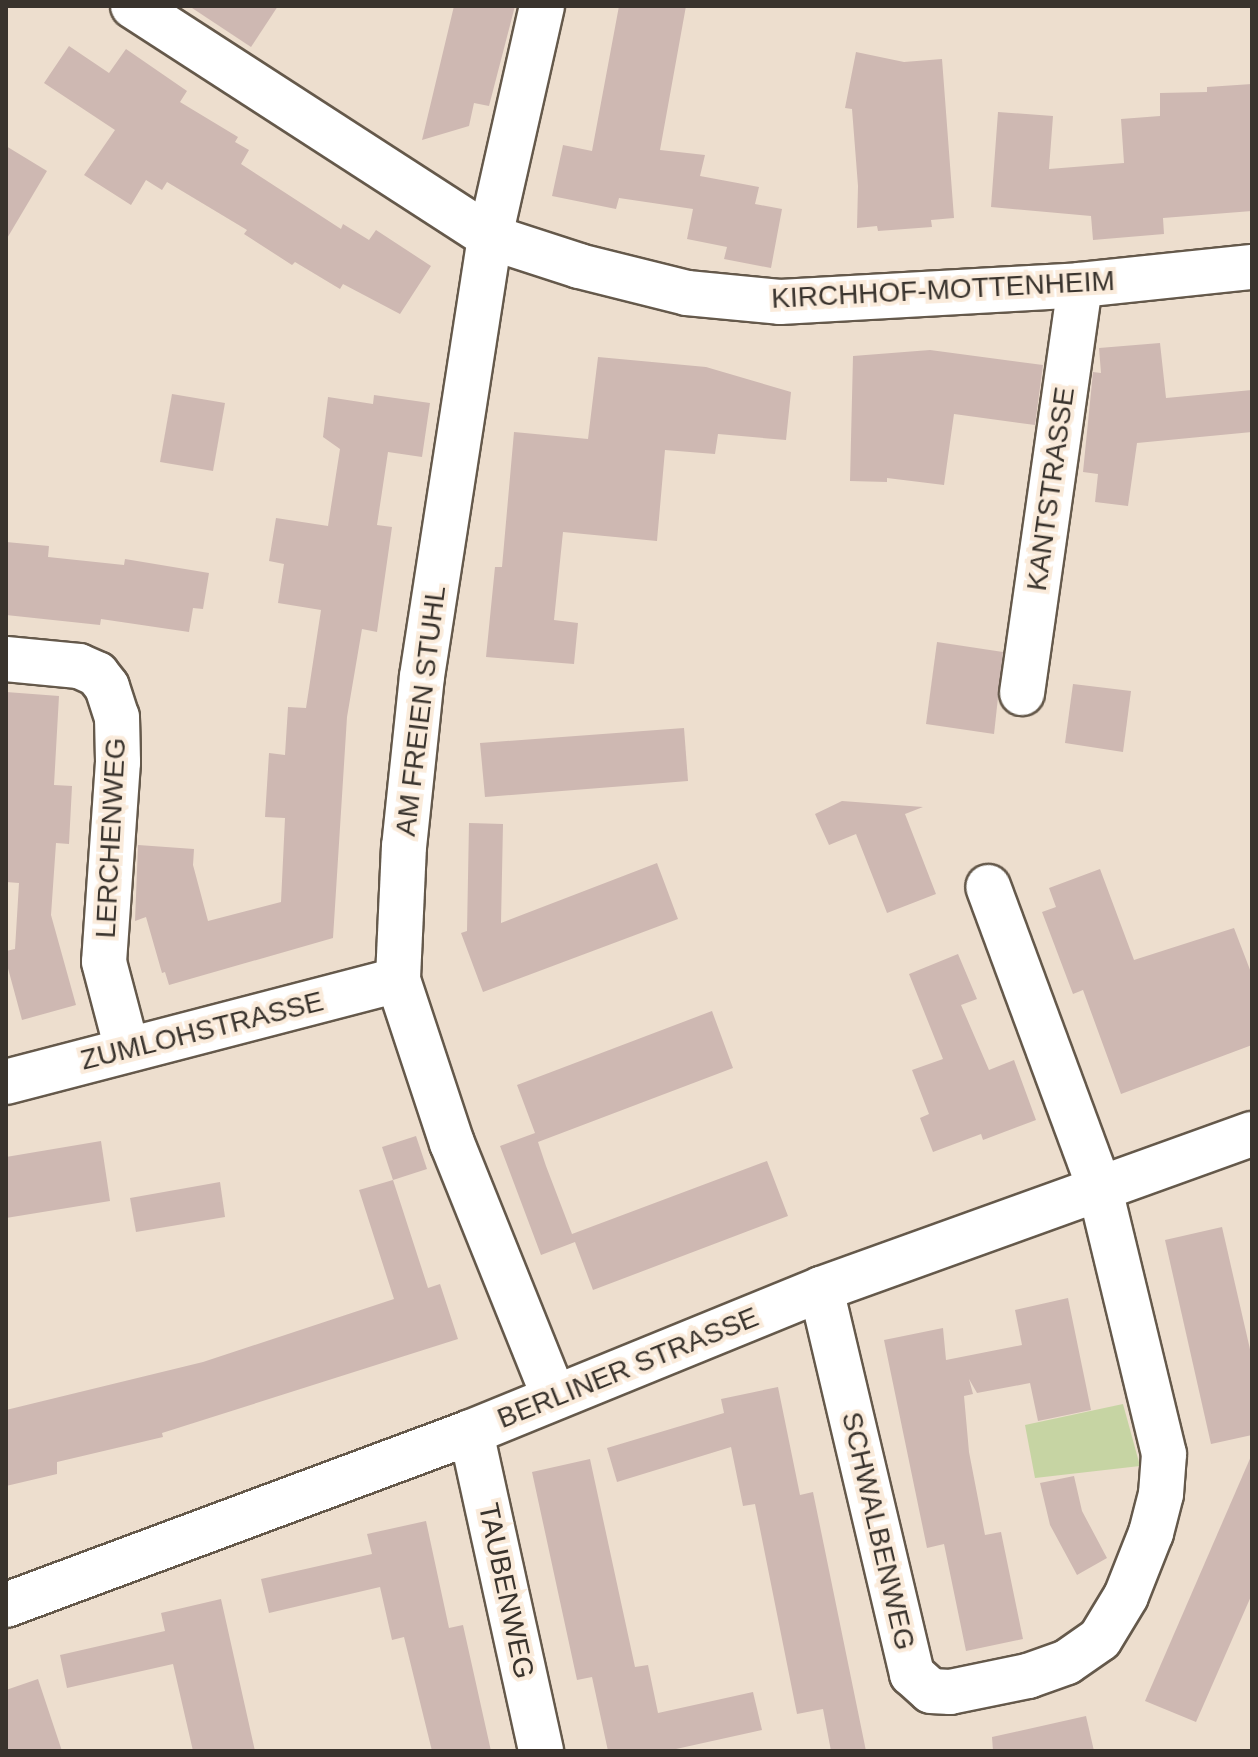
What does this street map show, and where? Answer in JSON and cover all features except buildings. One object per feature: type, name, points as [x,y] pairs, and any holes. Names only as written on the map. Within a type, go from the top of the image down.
[{"type":"street","name":"KIRCHHOF-MOTTENHEIM","points":[[133,6],[490,237],[579,266],[687,293],[780,302],[1080,285],[1252,267]]},
{"type":"street","name":"AM FREIEN STUHL","points":[[542,6],[490,237],[422,676],[404,846],[398,980],[452,1143],[554,1397]]},
{"type":"street","name":"KANTSTRASSE","points":[[1022,693],[1080,285]]},
{"type":"street","name":"LERCHENWEG","points":[[6,659],[79,666],[97,674],[107,687],[117,717],[118,762],[104,962],[127,1049]]},
{"type":"street","points":[[988,887],[1100,1189]]},
{"type":"street","name":"ZUMLOHSTRASSE","points":[[6,1082],[398,980]]},
{"type":"street","name":"BERLINER STRASSE","points":[[6,1605],[471,1432],[821,1289],[1252,1134]]},
{"type":"street","name":"SCHWALBENWEG","points":[[821,1289],[912,1674],[931,1691],[950,1692],[1028,1676],[1067,1662],[1100,1639],[1126,1596],[1151,1533],[1161,1494],[1164,1454],[1100,1189]]},
{"type":"street","name":"TAUBENWEG","points":[[471,1432],[541,1751]]},
{"type":"green space","points":[[1123,1404],[1140,1466],[1035,1478],[1025,1425]]}]
